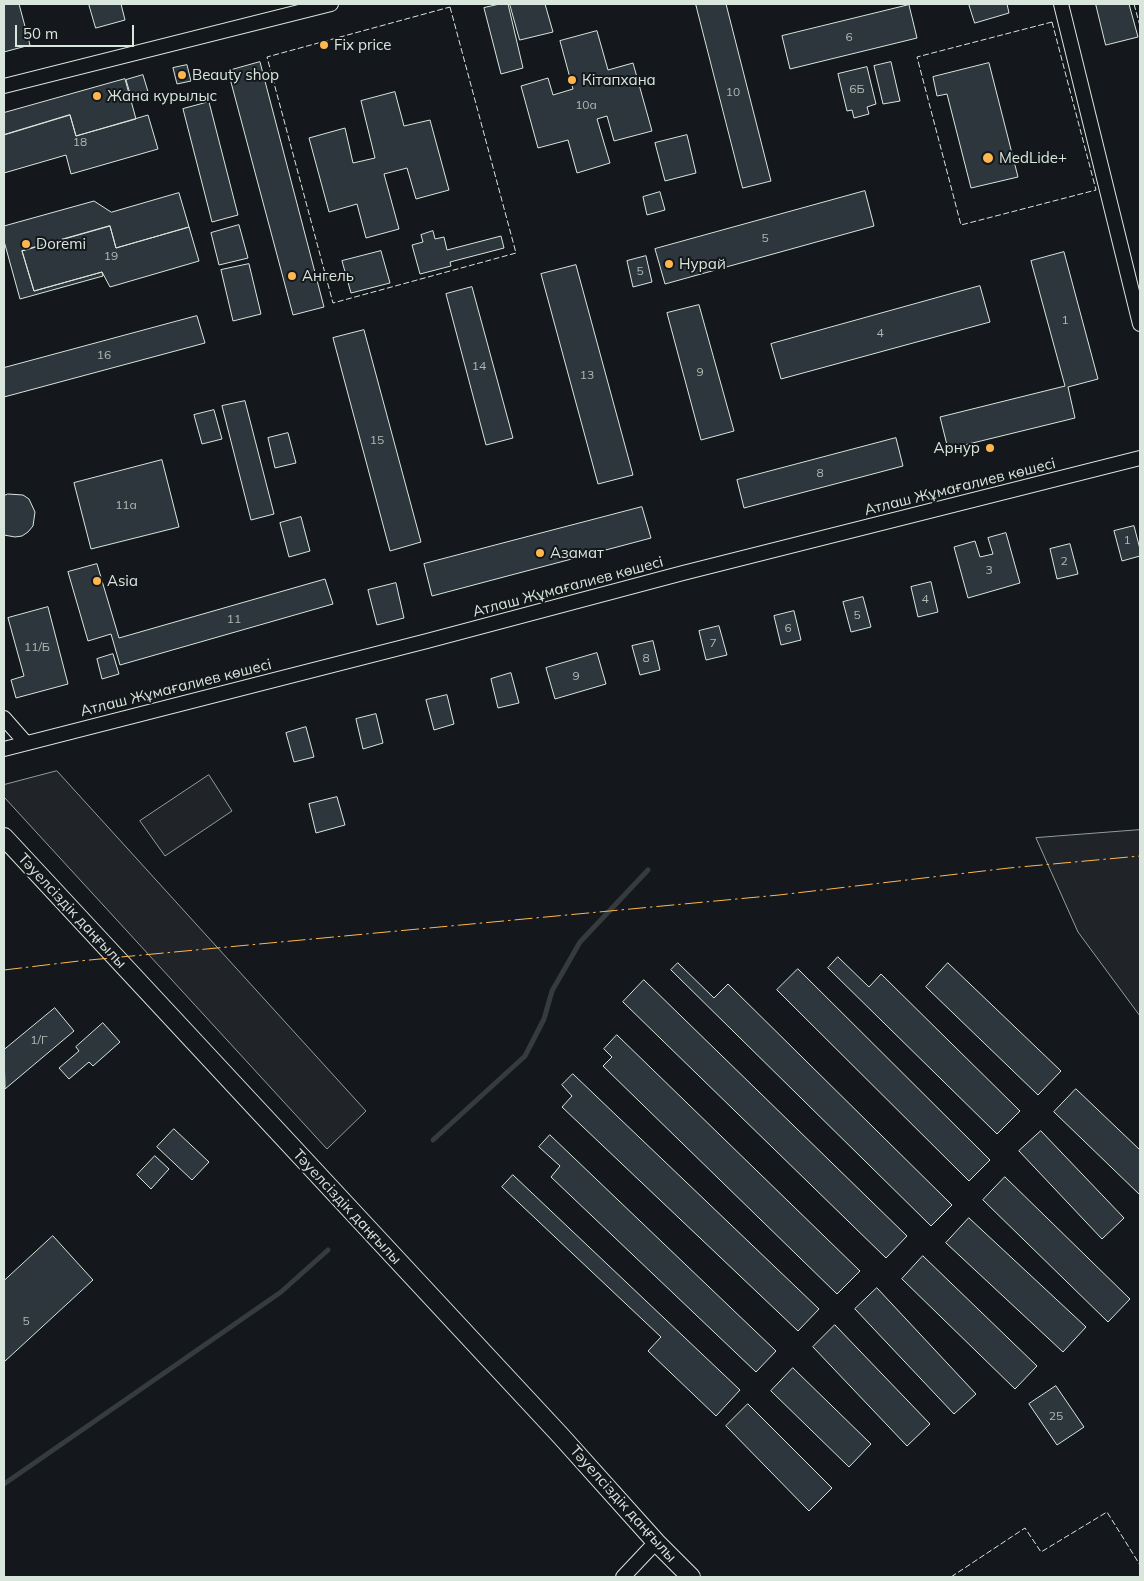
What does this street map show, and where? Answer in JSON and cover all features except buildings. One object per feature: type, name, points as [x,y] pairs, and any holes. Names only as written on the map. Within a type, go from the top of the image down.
[{"type":"street","points":[[4,86],[331,4]]},
{"type":"street","points":[[1061,4],[1140,324]]},
{"type":"street","name":"Атлаш Жұмағалиев көшесі","points":[[4,749],[683,573],[1140,458]]},
{"type":"street","points":[[4,718],[26,743]]},
{"type":"street","name":"Тәуелсіздік даңғылы","points":[[4,837],[560,1435],[656,1542],[691,1577]]},
{"type":"street","points":[[623,1577],[656,1542]]},
{"type":"shaded area","points":[[57,771],[366,1111],[327,1149],[4,797],[4,785]]},
{"type":"shaded area","points":[[209,775],[232,811],[165,856],[140,821]]},
{"type":"shaded area","points":[[1140,830],[1140,1016],[1078,932],[1036,838]]},
{"type":"waterway","points":[[433,1140],[525,1056],[544,1019],[552,991],[580,942],[648,870]]},
{"type":"waterway","points":[[4,1484],[281,1292],[328,1250]]},
{"type":"fence","points":[[1134,4],[1140,26]]},
{"type":"fence","points":[[450,7],[516,253],[333,303],[267,57],[450,7]]},
{"type":"fence","points":[[1052,22],[1096,190],[961,225],[917,57],[1052,22]]},
{"type":"fence","points":[[951,1577],[1025,1528],[1041,1552],[1107,1512],[1140,1565]]},
{"type":"power","points":[[4,970],[79,961],[779,895],[1009,868],[1140,856]]},
{"type":"place","name":"Fix price","points":[[324,45]]},
{"type":"place","name":"Beauty shop","points":[[182,75]]},
{"type":"place","name":"Кітапxана","points":[[572,80]]},
{"type":"place","name":"Жана курылыс","points":[[97,96]]},
{"type":"place","name":"MedLide+","points":[[988,158]]},
{"type":"place","name":"Doremi","points":[[26,244]]},
{"type":"place","name":"Нурай","points":[[669,264]]},
{"type":"place","name":"Ангель","points":[[292,276]]},
{"type":"place","name":"Арнур","points":[[990,448]]},
{"type":"place","name":"Азамат","points":[[540,553]]},
{"type":"place","name":"Asia","points":[[97,581]]}]
